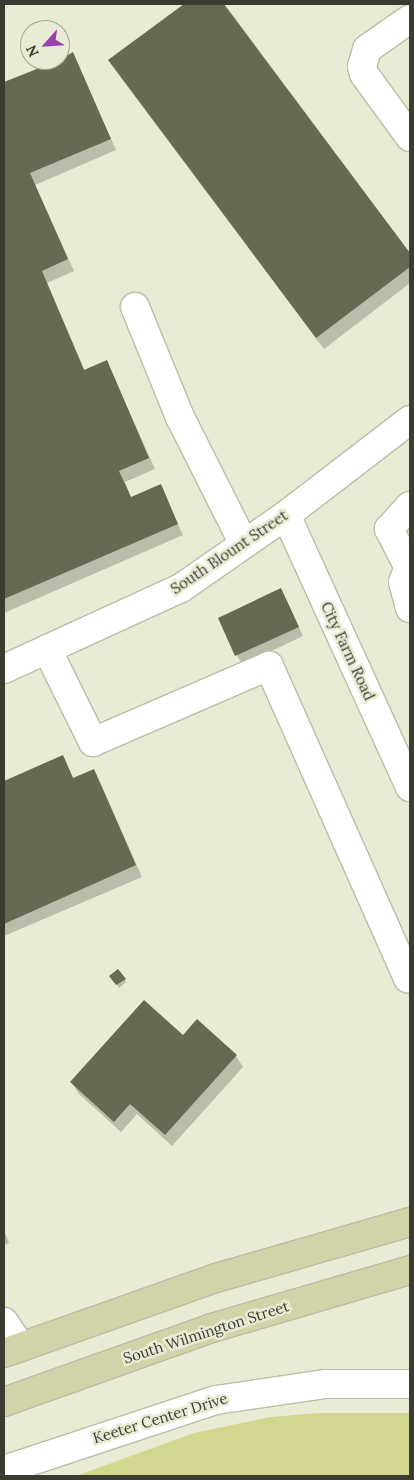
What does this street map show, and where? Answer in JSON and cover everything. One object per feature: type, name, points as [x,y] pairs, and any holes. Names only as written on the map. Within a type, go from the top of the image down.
[{"type":"main road","points":[[13,1350],[216,1278],[410,1222]]},
{"type":"main road","name":"South Wilmington Street","points":[[4,1402],[212,1328],[410,1270]]},
{"type":"street","points":[[410,19],[367,49],[362,66],[364,74],[410,137]]},
{"type":"street","points":[[134,306],[180,418],[244,544]]},
{"type":"street","name":"South Blount Street","points":[[4,669],[181,588],[286,515],[410,420]]},
{"type":"street","points":[[410,506],[389,529],[409,565],[404,582],[410,608]]},
{"type":"street","name":"City Farm Road","points":[[286,515],[410,787]]},
{"type":"street","points":[[47,649],[93,742],[269,666],[408,978]]},
{"type":"street","points":[[4,1322],[13,1350]]},
{"type":"street","name":"Keeter Center Drive","points":[[4,1470],[216,1400],[326,1384],[410,1384]]},
{"type":"green space","points":[[318,1413],[410,1413],[410,1476],[76,1476],[194,1433],[271,1417]]},
{"type":"building","points":[[184,4],[224,4],[410,253],[410,267],[316,338],[108,60]]},
{"type":"building","points":[[73,52],[111,139],[30,173],[68,259],[42,271],[84,370],[107,360],[149,458],[119,471],[131,497],[161,484],[178,524],[4,599],[4,82],[35,70],[70,70],[70,54]]},
{"type":"building","points":[[281,588],[299,627],[235,656],[218,618]]},
{"type":"building","points":[[63,755],[73,778],[94,769],[136,865],[4,924],[4,781]]},
{"type":"building","points":[[118,969],[126,979],[116,985],[109,976]]},
{"type":"building","points":[[144,1000],[183,1035],[197,1019],[237,1055],[165,1135],[130,1104],[114,1122],[70,1082]]}]
